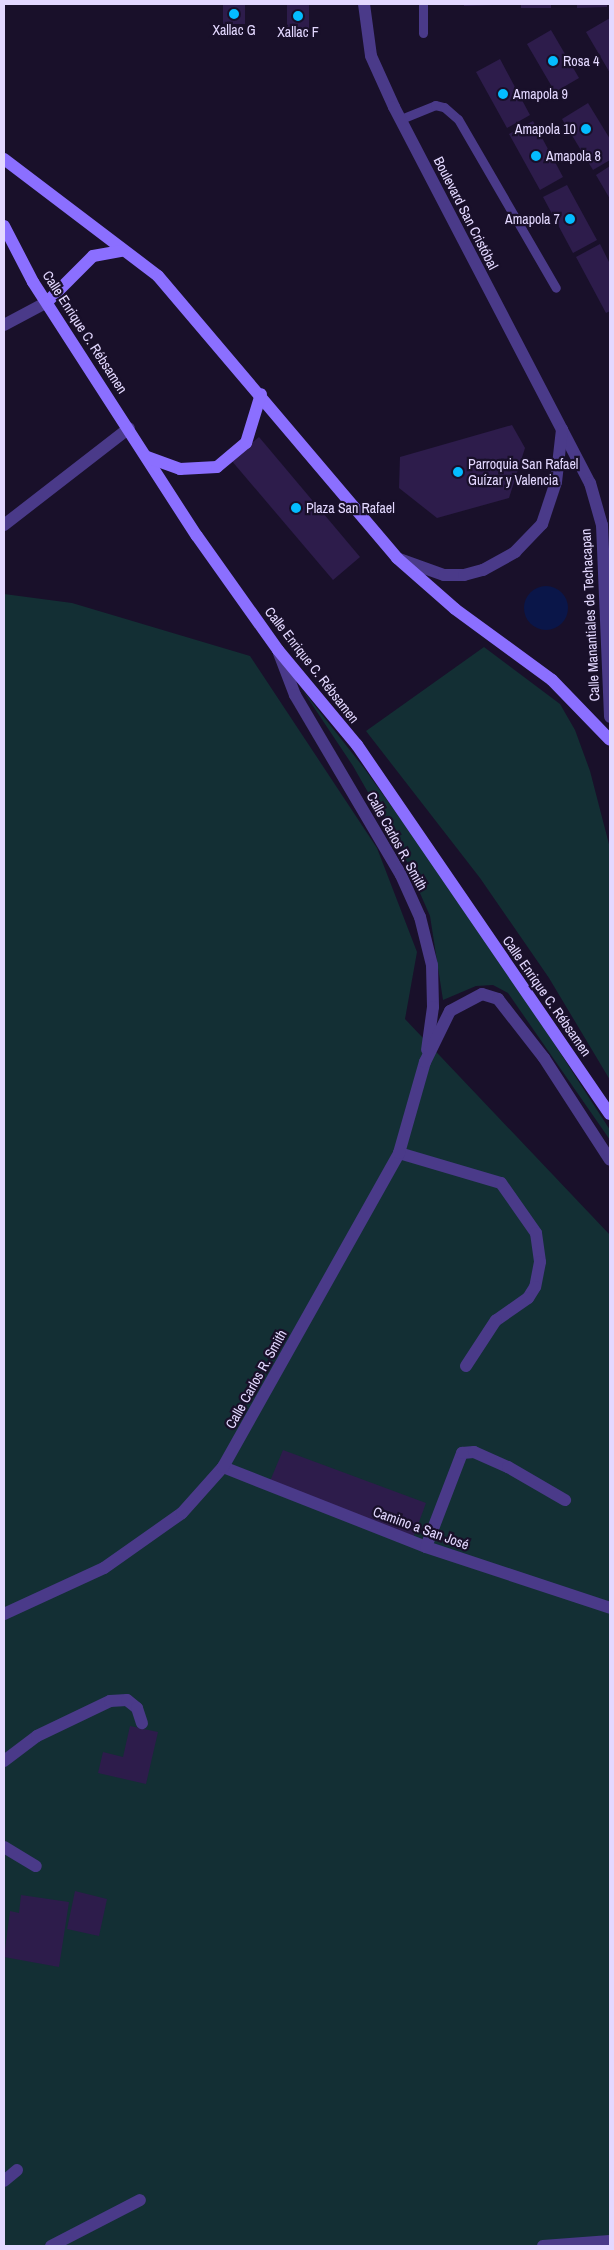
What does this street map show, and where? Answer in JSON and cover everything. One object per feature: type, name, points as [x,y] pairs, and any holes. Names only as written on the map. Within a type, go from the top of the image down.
[{"type":"main road","points":[[4,159],[122,251],[158,276],[260,394],[368,531],[455,609],[552,680],[610,740]]},
{"type":"main road","name":"Calle Enrique C. Rébsamen","points":[[4,226],[47,302],[148,457],[278,650],[357,745],[610,1114]]},
{"type":"main road","points":[[47,302],[93,256],[122,251]]},
{"type":"main road","points":[[148,457],[180,468],[217,467],[246,443],[260,394]]},
{"type":"street","name":"Boulevard San Cristóbal","points":[[364,4],[371,56],[401,119],[562,429]]},
{"type":"street","points":[[4,324],[47,302]]},
{"type":"street","points":[[4,525],[129,428]]},
{"type":"street","points":[[397,558],[444,575],[464,574],[483,570],[515,552],[542,524],[556,482],[562,429]]},
{"type":"street","name":"Calle Manantiales de Techacapan","points":[[562,429],[590,483],[602,525],[610,717]]},
{"type":"street","name":"Calle Carlos R. Smith","points":[[278,650],[295,695],[402,875],[420,917],[432,966],[433,1006],[426,1062]]},
{"type":"street","name":"Calle Carlos R. Smith","points":[[4,1614],[104,1568],[182,1513],[223,1468],[399,1153],[426,1062],[450,1010],[482,994],[498,1000],[544,1058],[610,1160]]},
{"type":"street","points":[[399,1153],[501,1183],[536,1233],[540,1262],[535,1287],[528,1298],[496,1320],[466,1366]]},
{"type":"street","points":[[426,1547],[462,1453],[474,1452],[508,1466],[565,1500]]},
{"type":"street","name":"Camino a San José","points":[[223,1468],[426,1547],[610,1608]]},
{"type":"street","points":[[4,1761],[37,1736],[110,1701],[127,1700],[137,1708],[142,1724]]},
{"type":"street","points":[[4,1847],[36,1866]]},
{"type":"street","points":[[4,2181],[17,2170]]},
{"type":"street","points":[[51,2246],[140,2200]]},
{"type":"street","points":[[543,2246],[610,2240]]},
{"type":"lane","points":[[422,4],[422,33]]},
{"type":"lane","points":[[401,119],[436,105],[444,107],[458,119],[556,288]]},
{"type":"green space","points":[[4,594],[72,603],[250,656],[377,848],[417,952],[405,1019],[610,1235],[610,2246],[4,2246]]},
{"type":"green space","points":[[484,647],[560,704],[575,730],[590,771],[610,848],[610,1080],[549,978],[480,878],[366,731]]},
{"type":"green space","points":[[301,688],[364,768],[484,935],[610,1130],[610,1140],[508,993],[493,985],[476,986],[443,1000],[430,916],[402,852],[353,766]]},
{"type":"shaded area","points":[[542,586],[550,586],[562,592],[568,608],[562,624],[550,630],[542,630],[530,624],[524,612],[524,604],[530,592]]},
{"type":"building","name":"Xallac G","points":[[223,4],[245,4],[245,24],[223,24]]},
{"type":"building","name":"Xallac F","points":[[287,4],[309,4],[309,28],[287,28]]},
{"type":"building","points":[[464,4],[493,4],[493,5],[464,6]]},
{"type":"building","points":[[521,4],[551,4],[551,8],[521,8]]},
{"type":"building","points":[[577,4],[607,4],[607,7],[577,8]]},
{"type":"building","points":[[610,18],[610,73],[586,32]]},
{"type":"building","name":"Rosa 4","points":[[551,30],[579,78],[555,92],[527,44]]},
{"type":"building","name":"Amapola 9","points":[[500,59],[530,115],[507,128],[476,72]]},
{"type":"building","name":"Amapola 10","points":[[588,103],[610,139],[610,160],[593,170],[562,119]]},
{"type":"building","name":"Amapola 8","points":[[533,121],[563,177],[540,190],[509,134]]},
{"type":"building","points":[[610,166],[610,199],[596,175]]},
{"type":"building","name":"Amapola 7","points":[[567,185],[597,240],[573,253],[543,197]]},
{"type":"building","points":[[600,244],[610,264],[610,311],[606,313],[576,257]]},
{"type":"building","name":"Parroquia San Rafael Guízar y Valencia","points":[[512,425],[525,448],[509,498],[437,518],[399,488],[400,457]]},
{"type":"building","name":"Plaza San Rafael","points":[[259,437],[360,557],[333,580],[231,460]]},
{"type":"building","points":[[283,1450],[426,1503],[412,1541],[268,1486]]},
{"type":"building","points":[[130,1726],[158,1732],[146,1784],[98,1773],[103,1752],[123,1757]]},
{"type":"building","points":[[75,1891],[107,1899],[99,1936],[67,1929]]},
{"type":"building","points":[[21,1895],[69,1902],[59,1967],[4,1957],[10,1911],[19,1913]]},
{"type":"place","name":"Xallac G","points":[[234,14]]},
{"type":"place","name":"Xallac F","points":[[298,16]]},
{"type":"place","name":"Rosa 4","points":[[553,61]]},
{"type":"place","name":"Amapola 9","points":[[503,94]]},
{"type":"place","name":"Amapola 10","points":[[586,129]]},
{"type":"place","name":"Amapola 8","points":[[536,156]]},
{"type":"place","name":"Amapola 7","points":[[570,219]]},
{"type":"place","name":"Parroquia San Rafael Guízar y Valencia","points":[[458,472]]},
{"type":"place","name":"Plaza San Rafael","points":[[296,508]]}]
